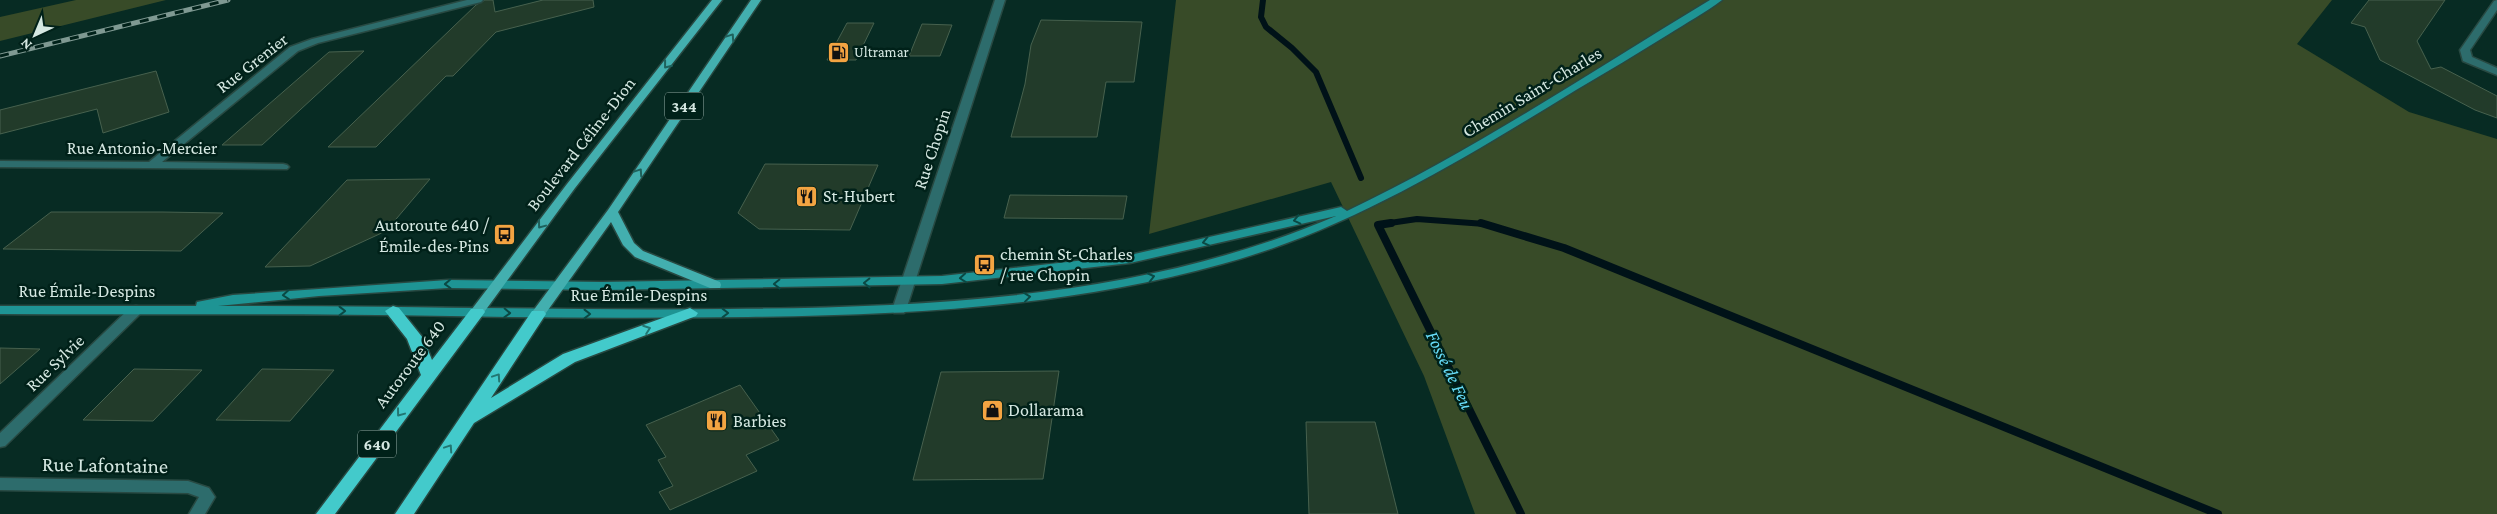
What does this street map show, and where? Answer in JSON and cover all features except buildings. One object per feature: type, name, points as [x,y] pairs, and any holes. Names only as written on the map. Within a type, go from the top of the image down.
[{"type":"highway","points":[[393,311],[415,338],[429,374]]},
{"type":"highway","name":"Autoroute 640","points":[[325,514],[476,312]]},
{"type":"highway","points":[[470,418],[570,358],[690,313]]},
{"type":"highway","points":[[404,514],[538,314]]},
{"type":"main road","name":"Boulevard Céline-Dion","points":[[476,312],[586,167],[717,0]]},
{"type":"main road","name":"344","points":[[612,212],[756,0]]},
{"type":"main road","name":"Chemin Saint-Charles","points":[[1103,287],[1137,281],[1258,249],[1308,231],[1404,188],[1481,144],[1717,0]]},
{"type":"main road","name":"Chemin Saint-Charles","points":[[1098,264],[1145,256],[1362,207]]},
{"type":"main road","points":[[538,314],[612,212],[629,245],[638,254],[714,285]]},
{"type":"main road","name":"Rue Émile-Despins","points":[[174,309],[233,299],[448,284],[558,286],[908,282],[1098,264]]},
{"type":"main road","name":"Rue Émile-Despins","points":[[0,310],[174,309],[538,314],[899,310],[944,307],[1103,287]]},
{"type":"street","name":"Rue Grenier","points":[[151,166],[284,56],[299,46],[478,0]]},
{"type":"street","name":"Rue Chopin","points":[[899,310],[1000,0]]},
{"type":"street","points":[[2497,3],[2465,50],[2467,59],[2497,72]]},
{"type":"street","name":"Rue Antonio-Mercier","points":[[0,164],[283,167]]},
{"type":"street","name":"Rue Sylvie","points":[[0,442],[136,310]]},
{"type":"street","name":"Rue Lafontaine","points":[[0,484],[188,487],[204,492],[206,497],[197,514]]},
{"type":"green space","points":[[76,0],[166,0],[0,41],[0,17]]},
{"type":"green space","points":[[1176,0],[2332,0],[2297,44],[2409,112],[2497,139],[2497,514],[1475,514],[1424,376],[1331,182],[1149,234]]},
{"type":"waterway","name":"Fossé de Feu","points":[[1263,0],[1261,17],[1266,27],[1292,48],[1316,72],[1361,178]]},
{"type":"waterway","points":[[1383,224],[1417,219],[1484,224]]},
{"type":"waterway","name":"Fossé de Feu","points":[[1391,223],[1378,225],[1521,514]]},
{"type":"waterway","points":[[1484,224],[1564,248],[2218,514]]},
{"type":"railway","points":[[0,56],[228,0]]},
{"type":"place","name":"Ultramar","points":[[838,52]]},
{"type":"place","name":"St-Hubert","points":[[807,196]]},
{"type":"place","name":"Autoroute 640 / Émile-des-Pins","points":[[505,235]]},
{"type":"place","name":"chemin St-Charles / rue Chopin","points":[[984,264]]},
{"type":"place","name":"Dollarama","points":[[992,410]]},
{"type":"place","name":"Barbies","points":[[717,421]]}]
